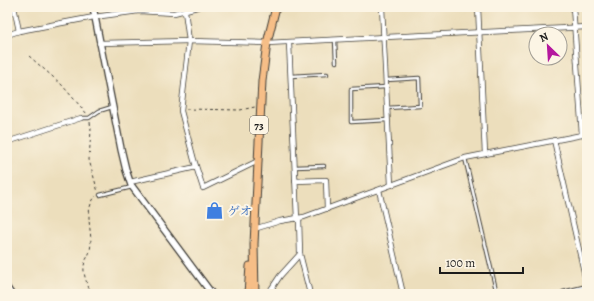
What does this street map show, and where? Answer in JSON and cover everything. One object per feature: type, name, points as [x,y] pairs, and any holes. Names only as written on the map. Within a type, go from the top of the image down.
[{"type":"main road","name":"73","points":[[255,294],[254,229],[260,106],[267,44],[276,7]]},
{"type":"main road","name":"73","points":[[248,294],[254,244]]},
{"type":"street","points":[[14,7],[19,31]]},
{"type":"street","points":[[93,7],[124,163],[132,184],[212,294]]},
{"type":"street","points":[[7,35],[19,31],[142,9],[174,12],[185,11],[196,7]]},
{"type":"street","points":[[382,7],[391,185]]},
{"type":"street","points":[[478,7],[484,154]]},
{"type":"street","points":[[254,229],[280,221],[298,219],[465,158],[584,134],[573,7]]},
{"type":"street","points":[[185,11],[188,41],[182,109],[196,167],[203,188],[258,162]]},
{"type":"street","points":[[99,42],[188,41],[267,44],[587,26]]},
{"type":"street","points":[[289,43],[294,167],[300,254],[310,294]]},
{"type":"street","points":[[7,142],[80,118]]},
{"type":"street","points":[[554,140],[587,286]]},
{"type":"street","points":[[132,184],[196,167]]},
{"type":"street","points":[[295,181],[326,180],[327,209]]},
{"type":"street","points":[[379,190],[403,294]]},
{"type":"street","points":[[268,294],[280,276],[300,254]]},
{"type":"street","points":[[7,288],[11,294]]},
{"type":"lane","points":[[335,40],[336,62]]},
{"type":"lane","points":[[290,76],[327,74]]},
{"type":"lane","points":[[386,80],[419,78],[420,106],[387,108]]},
{"type":"lane","points":[[386,87],[351,89],[351,122],[388,120]]},
{"type":"lane","points":[[80,118],[89,118],[99,111],[112,107]]},
{"type":"lane","points":[[465,158],[497,294]]},
{"type":"lane","points":[[294,167],[324,166]]},
{"type":"lane","points":[[100,195],[132,184]]},
{"type":"lane","points":[[563,292],[587,286]]},
{"type":"path","points":[[182,109],[240,110],[260,106]]},
{"type":"path","points":[[92,294],[83,269],[84,261],[90,252],[91,243],[89,214],[91,204],[95,197],[100,195]]},
{"type":"place","name":"ゲオ","points":[[215,211]]}]
